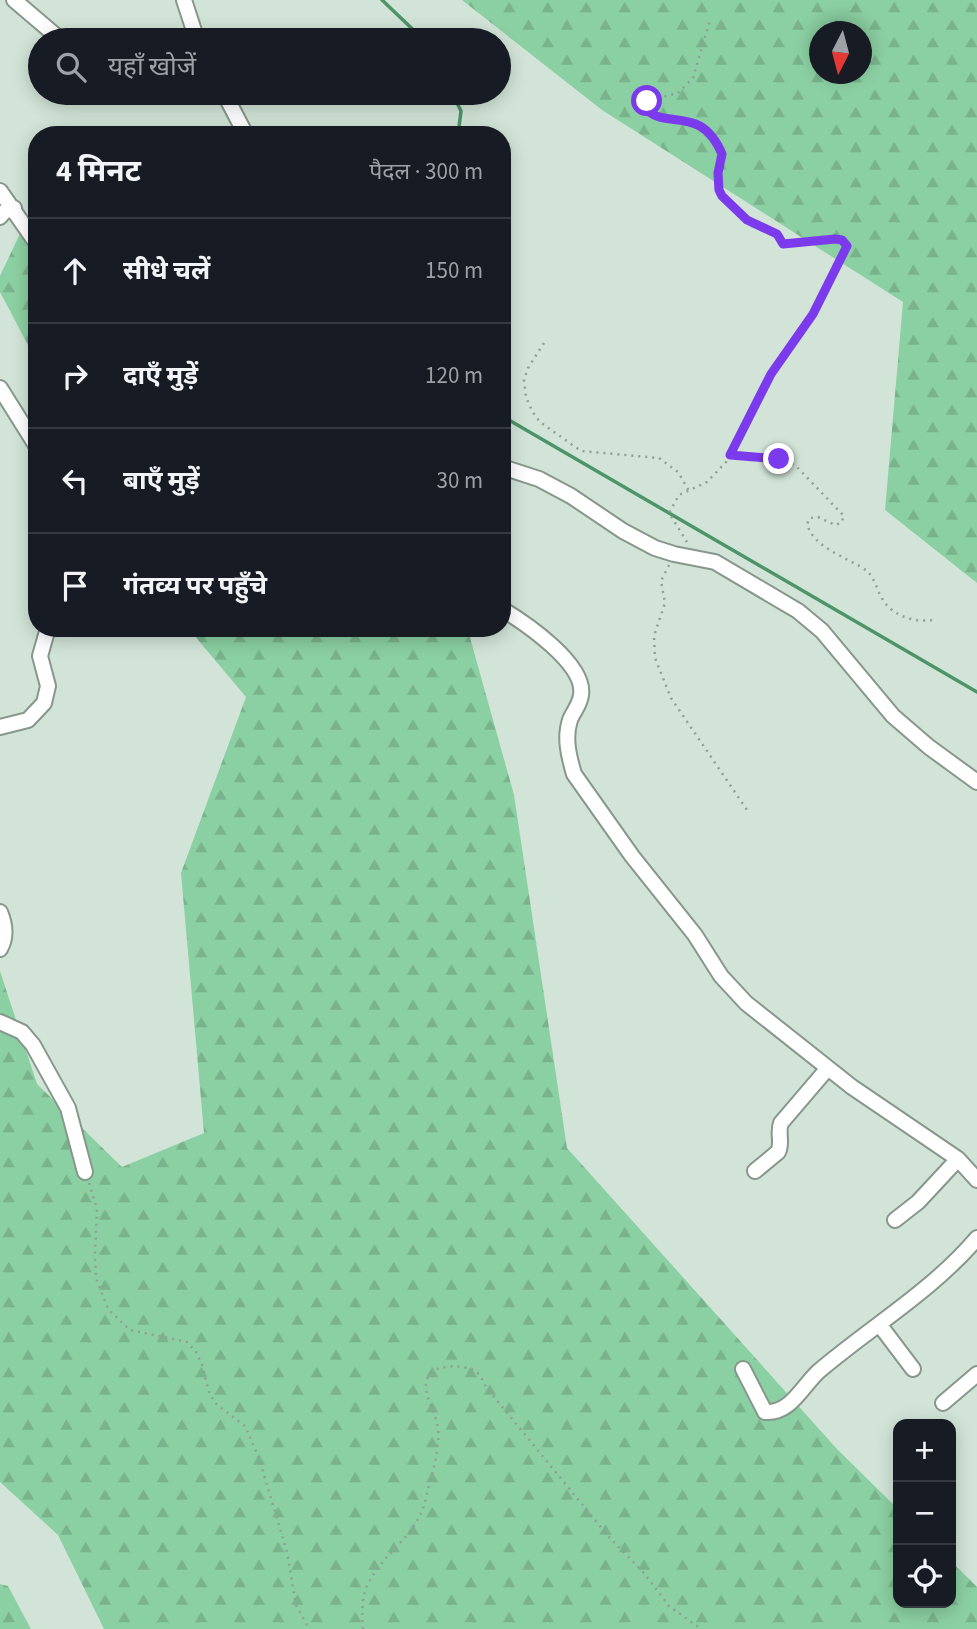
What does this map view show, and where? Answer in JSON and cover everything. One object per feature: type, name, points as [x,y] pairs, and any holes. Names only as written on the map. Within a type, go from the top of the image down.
[{"type":"street","points":[[14,0],[47,28]]},
{"type":"street","points":[[184,0],[193,28]]},
{"type":"street","points":[[230,105],[241,126]]},
{"type":"street","points":[[0,191],[28,230]]},
{"type":"street","points":[[0,217],[14,208]]},
{"type":"street","points":[[0,388],[28,433]]},
{"type":"street","points":[[511,470],[539,479],[571,495],[623,531],[655,548],[715,562],[798,611],[822,631],[893,716],[929,747],[977,782]]},
{"type":"street","points":[[511,616],[551,645],[580,682],[581,699],[571,718],[567,734],[574,774],[735,992],[870,1101],[958,1159],[977,1180]]},
{"type":"street","points":[[0,727],[17,725],[28,720],[44,703],[48,686],[40,656],[45,637]]},
{"type":"street","points":[[0,912],[5,931],[0,949]]},
{"type":"street","points":[[0,1022],[22,1032],[33,1045],[68,1108],[85,1172]]},
{"type":"street","points":[[755,1171],[778,1152],[781,1123],[828,1068]]},
{"type":"street","points":[[895,1220],[926,1194],[958,1159]]},
{"type":"street","points":[[743,1369],[765,1411],[777,1410],[797,1397],[820,1370],[935,1282],[958,1261],[977,1238]]},
{"type":"street","points":[[879,1324],[913,1370]]},
{"type":"street","points":[[943,1403],[977,1374]]},
{"type":"path","points":[[696,556],[669,513],[679,495],[698,487],[715,475],[730,455],[771,374],[813,314],[847,246],[842,240],[835,239],[793,245],[781,243],[777,234],[747,220],[719,190],[718,173],[722,154],[708,132],[699,124],[687,120],[658,117],[644,107],[647,101],[678,93],[693,78],[710,20]]},
{"type":"path","points":[[544,343],[524,380],[526,397],[540,422],[577,450],[659,458],[678,472],[689,491]]},
{"type":"path","points":[[730,455],[786,460],[795,465],[843,514],[843,520],[838,525],[818,517],[810,518],[807,524],[811,534],[868,572],[882,600],[890,608],[909,619],[932,620]]},
{"type":"path","points":[[674,554],[661,581],[665,603],[654,636],[655,658],[671,698],[747,810]]},
{"type":"path","points":[[85,1172],[97,1209],[96,1278],[108,1309],[130,1330],[187,1342],[202,1365],[209,1392],[215,1403],[245,1426],[259,1458],[287,1552],[296,1605],[309,1629]]},
{"type":"path","points":[[363,1629],[363,1600],[367,1586],[373,1575],[418,1522],[425,1506],[438,1432],[426,1381],[433,1371],[451,1367],[468,1368],[478,1374],[608,1536],[643,1572],[669,1606],[701,1629]]},
{"type":"green space","points":[[462,0],[977,0],[977,583],[885,510],[903,302],[602,110],[511,38],[511,28],[498,28]]},
{"type":"green space","points":[[26,221],[28,345],[0,292],[0,276]]},
{"type":"green space","points":[[196,637],[470,637],[514,795],[567,1148],[837,1449],[893,1504],[893,1608],[956,1608],[956,1566],[977,1587],[977,1629],[104,1629],[58,1535],[0,1482],[0,971],[37,1084],[122,1167],[204,1133],[181,873],[246,697]]},
{"type":"green space","points":[[0,1584],[8,1586],[31,1629],[0,1629]]},
{"type":"waterway","points":[[382,0],[411,28]]},
{"type":"waterway","points":[[458,105],[461,111],[459,126]]},
{"type":"waterway","points":[[511,421],[977,692]]},
{"type":"route","points":[[647,101],[644,107],[649,113],[658,117],[687,120],[699,124],[708,132],[722,154],[718,173],[719,190],[747,220],[773,231],[783,244],[835,239],[842,240],[847,246],[813,314],[771,374],[730,455],[779,459]]}]
